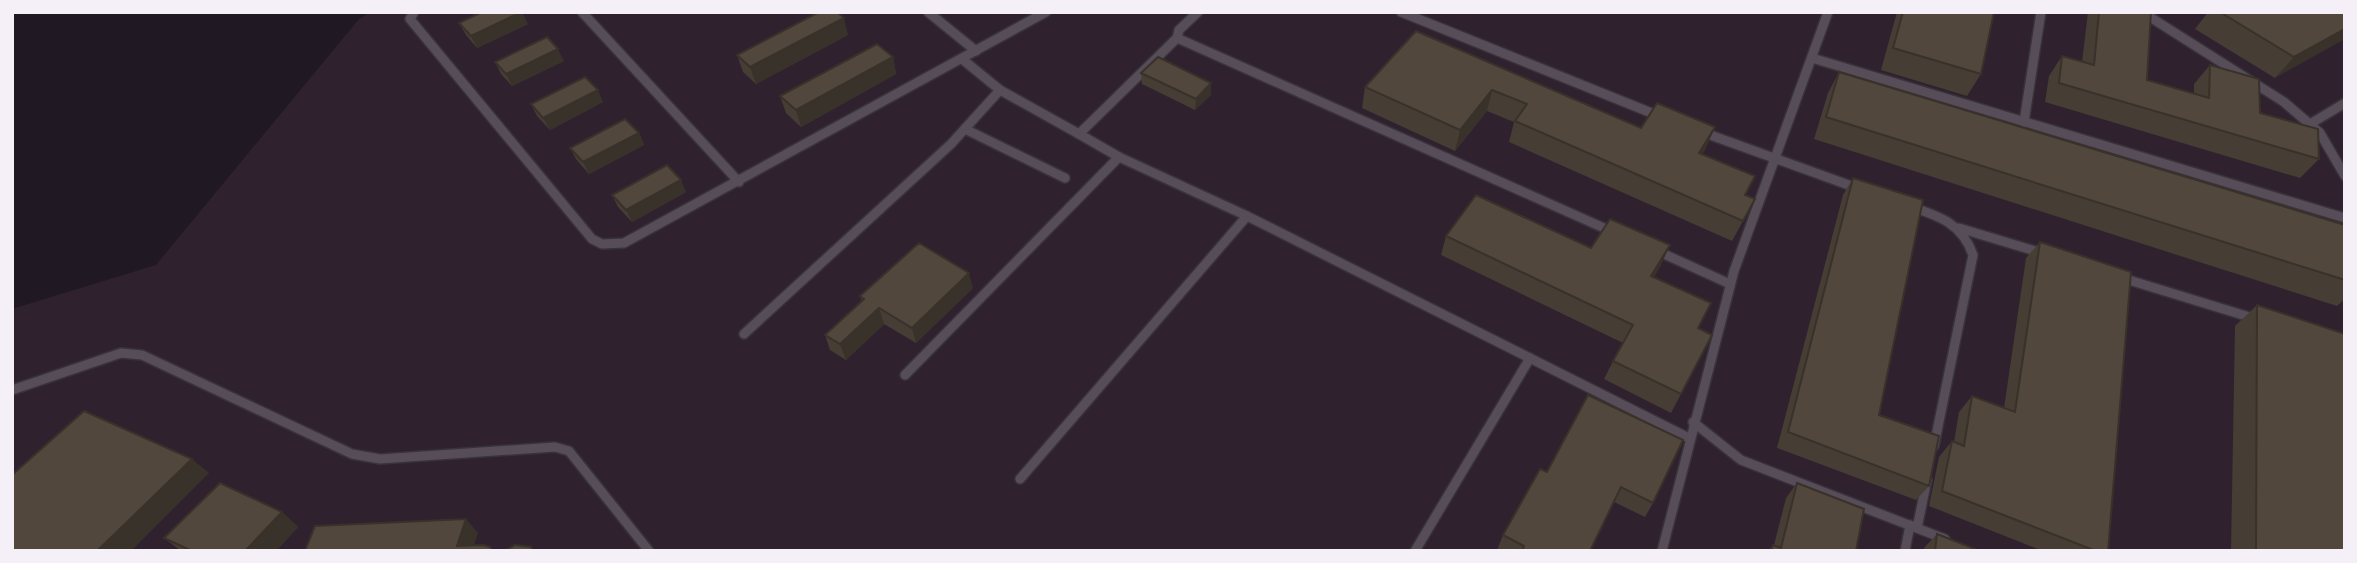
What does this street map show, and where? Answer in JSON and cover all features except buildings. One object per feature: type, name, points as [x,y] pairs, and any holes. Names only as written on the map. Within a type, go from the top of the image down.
[{"type":"lane","points":[[414,12],[410,19],[596,242],[608,245],[624,243],[739,182],[1046,12]]},
{"type":"lane","points":[[582,12],[739,182]]},
{"type":"lane","points":[[928,12],[976,51]]},
{"type":"lane","points":[[1079,134],[1177,37],[1179,30],[1198,12]]},
{"type":"lane","points":[[1401,12],[1672,121]]},
{"type":"lane","points":[[1662,551],[1730,284],[1828,12]]},
{"type":"lane","points":[[2024,122],[2040,12]]},
{"type":"lane","points":[[2142,12],[2284,102],[2320,133],[2345,176]]},
{"type":"lane","points":[[1177,37],[1617,234]]},
{"type":"lane","points":[[1812,58],[2345,218]]},
{"type":"lane","points":[[962,59],[1000,90],[1119,157],[1247,216],[1689,438]]},
{"type":"lane","points":[[744,334],[965,129],[1000,90]]},
{"type":"lane","points":[[2310,124],[2345,103]]},
{"type":"lane","points":[[965,129],[1065,178]]},
{"type":"lane","points":[[1698,131],[1863,190]]},
{"type":"lane","points":[[905,375],[1119,157]]},
{"type":"lane","points":[[1900,203],[1938,216],[1959,228],[2050,256]]},
{"type":"lane","points":[[1020,479],[1247,216]]},
{"type":"lane","points":[[1931,460],[1973,256],[1968,238],[1959,228]]},
{"type":"lane","points":[[1642,245],[1730,284]]},
{"type":"lane","points":[[2115,275],[2271,323]]},
{"type":"lane","points":[[12,390],[121,353],[142,355],[352,454],[380,459],[555,447],[569,451],[649,551]]},
{"type":"lane","points":[[1415,551],[1530,358]]},
{"type":"lane","points":[[1693,422],[1741,460],[1953,542]]},
{"type":"lane","points":[[1905,551],[1928,473]]},
{"type":"shaded area","points":[[371,12],[2345,12],[2345,551],[12,551],[12,309],[156,265],[359,19]]}]
